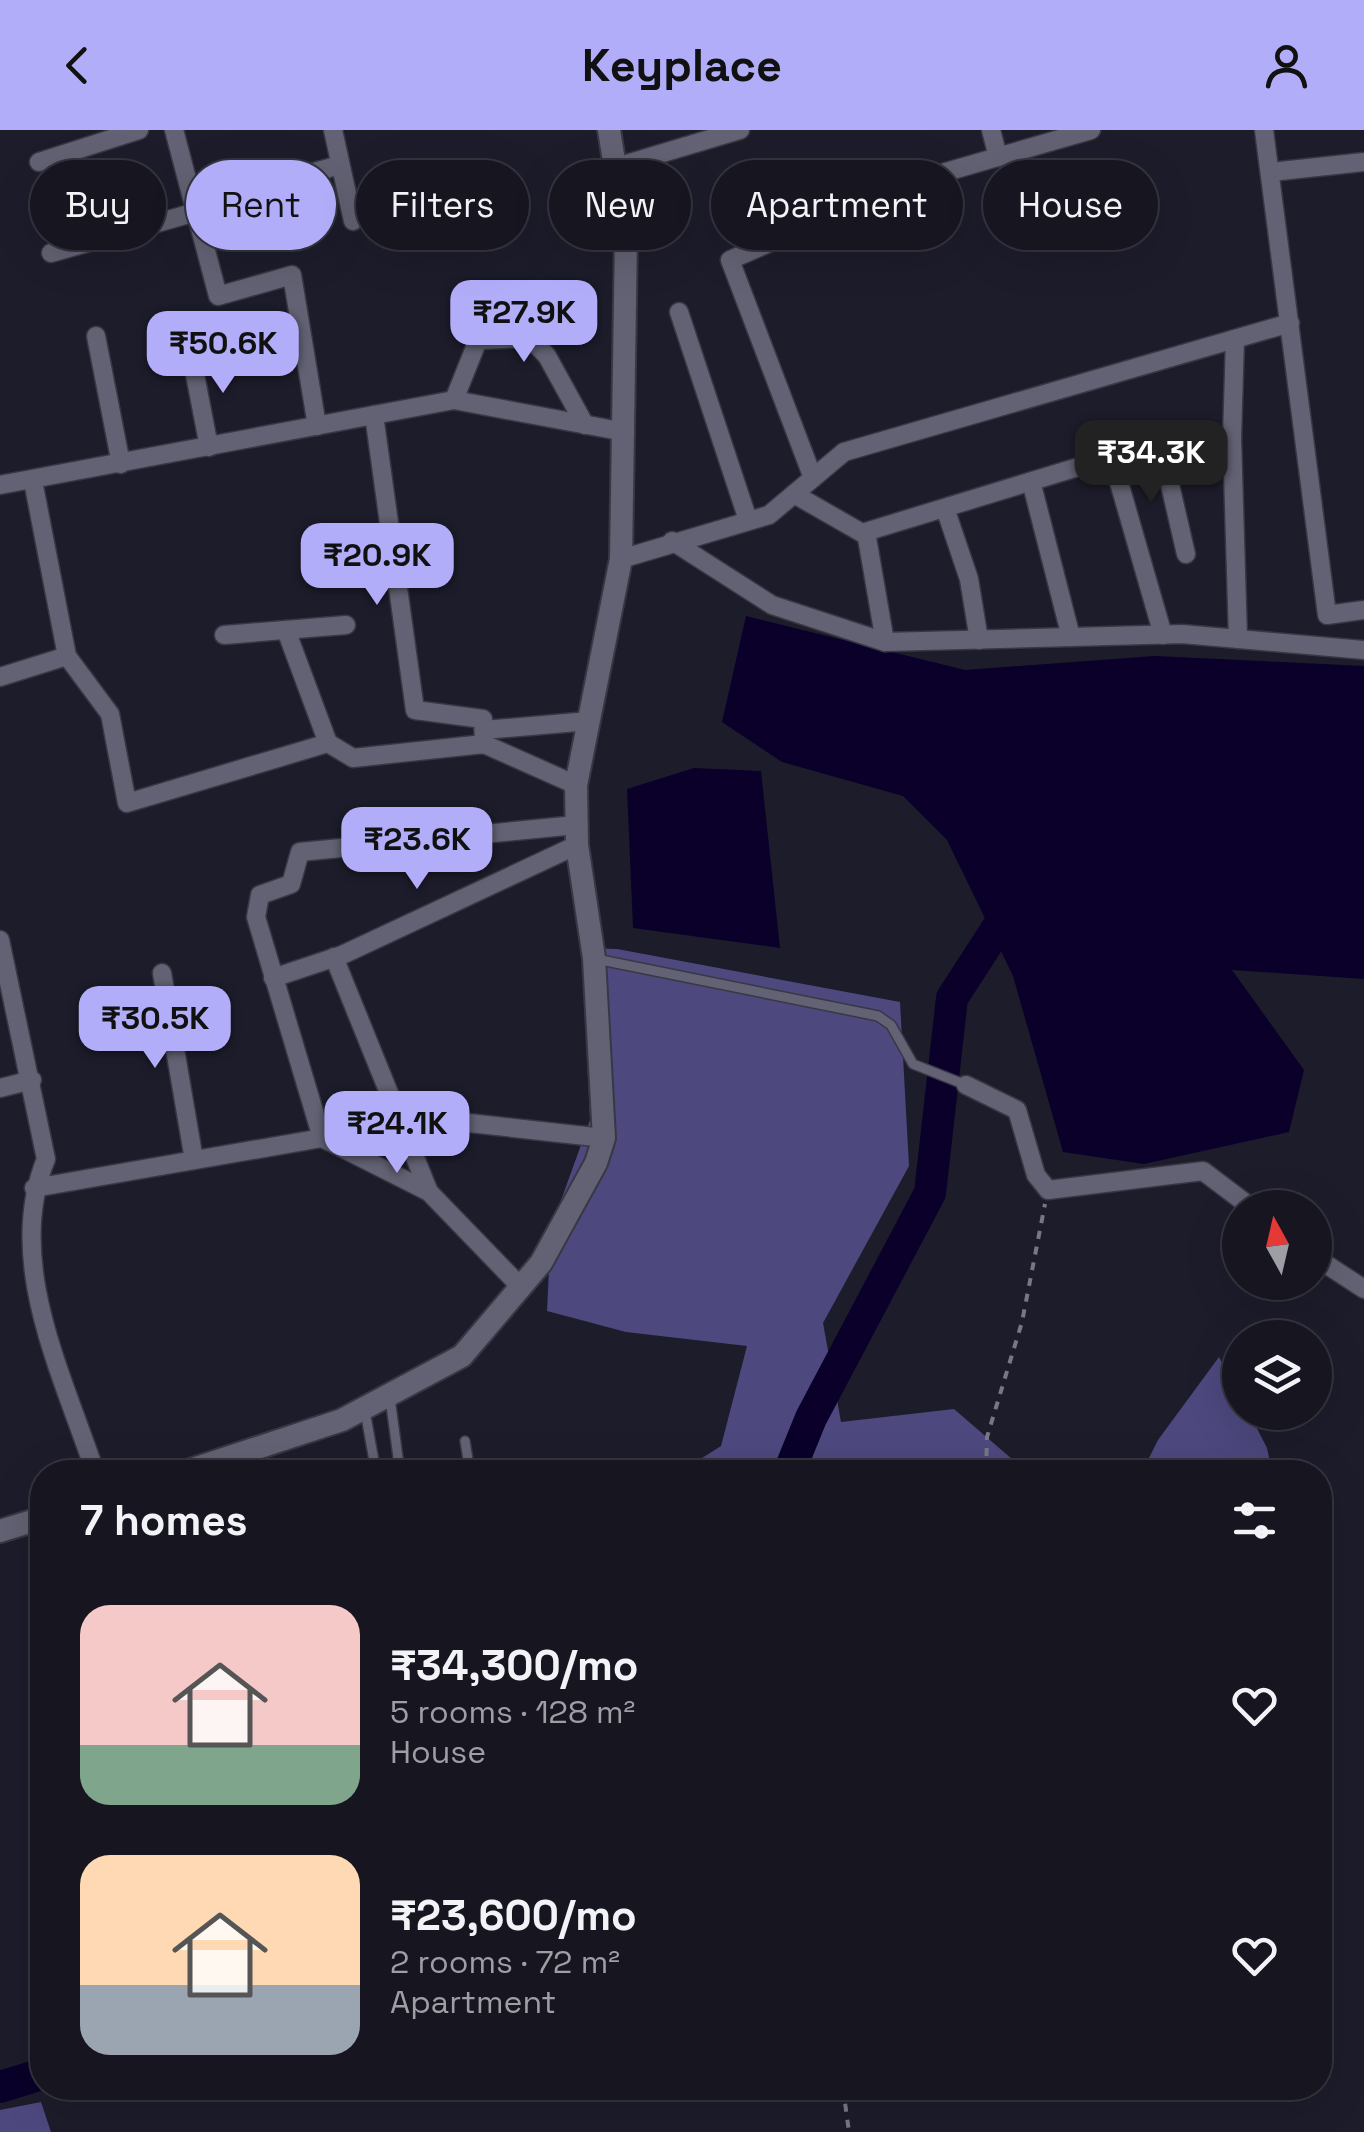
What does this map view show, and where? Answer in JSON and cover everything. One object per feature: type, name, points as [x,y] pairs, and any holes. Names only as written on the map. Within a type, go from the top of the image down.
[{"type":"street","points":[[44,160],[139,130]]},
{"type":"street","points":[[174,130],[186,175]]},
{"type":"street","points":[[333,130],[354,221]]},
{"type":"street","points":[[610,130],[615,160]]},
{"type":"street","points":[[639,160],[740,130]]},
{"type":"street","points":[[992,130],[998,157]]},
{"type":"street","points":[[814,478],[730,260],[901,185],[1090,130]]},
{"type":"street","points":[[1264,130],[1327,614],[1364,610]]},
{"type":"street","points":[[1271,172],[1364,162]]},
{"type":"street","points":[[336,166],[340,165]]},
{"type":"street","points":[[51,252],[186,212]]},
{"type":"street","points":[[206,250],[218,296],[292,275],[317,426]]},
{"type":"street","points":[[220,1460],[342,1420],[462,1356],[518,1284],[540,1263],[596,1162],[604,1138],[594,958],[576,835],[576,785],[621,559],[626,250]]},
{"type":"street","points":[[679,312],[748,520]]},
{"type":"street","points":[[621,559],[770,514],[844,452],[1290,323]]},
{"type":"street","points":[[96,336],[121,464]]},
{"type":"street","points":[[454,400],[478,340],[530,338],[547,356],[585,425]]},
{"type":"street","points":[[1235,338],[1232,438],[1238,639]]},
{"type":"street","points":[[191,354],[209,447]]},
{"type":"street","points":[[0,485],[454,400],[625,432]]},
{"type":"street","points":[[374,416],[415,710],[483,719],[484,737]]},
{"type":"street","points":[[794,494],[866,532],[1112,458],[1162,446],[1232,438]]},
{"type":"street","points":[[1162,446],[1186,554]]},
{"type":"street","points":[[1112,458],[1163,635]]},
{"type":"street","points":[[33,480],[66,656],[110,714],[128,802],[328,743]]},
{"type":"street","points":[[1032,485],[1071,637]]},
{"type":"street","points":[[945,508],[969,578],[979,640]]},
{"type":"street","points":[[866,532],[885,642]]},
{"type":"street","points":[[672,542],[772,605],[885,642],[1163,635],[1364,650]]},
{"type":"street","points":[[224,635],[346,626]]},
{"type":"street","points":[[286,630],[328,743],[353,758],[589,721]]},
{"type":"street","points":[[0,677],[66,656]]},
{"type":"street","points":[[484,737],[576,785]]},
{"type":"street","points":[[273,978],[334,958],[576,835]]},
{"type":"street","points":[[322,1138],[256,917],[260,895],[291,884],[300,852],[576,835]]},
{"type":"street","points":[[0,940],[3,971],[32,1080],[46,1159],[34,1188],[32,1279],[91,1460]]},
{"type":"street","points":[[334,958],[429,1192]]},
{"type":"street","points":[[162,973],[194,1160]]},
{"type":"street","points":[[0,1088],[32,1080]]},
{"type":"street","points":[[966,1085],[1017,1110],[1036,1175],[1048,1190],[1203,1171],[1228,1190]]},
{"type":"street","points":[[410,1142],[433,1119],[604,1138]]},
{"type":"street","points":[[34,1188],[322,1138],[429,1192],[518,1284]]},
{"type":"street","points":[[1332,1268],[1364,1289]]},
{"type":"street","points":[[0,1530],[30,1521]]},
{"type":"lane","points":[[594,958],[878,1016],[892,1024],[912,1064],[966,1085]]},
{"type":"lane","points":[[389,1395],[398,1460]]},
{"type":"lane","points":[[365,1408],[374,1460]]},
{"type":"lane","points":[[466,1441],[468,1460]]},
{"type":"path","points":[[986,1460],[986,1437],[1022,1322],[1048,1190]]},
{"type":"path","points":[[844,2100],[849,2132]]},
{"type":"shaded area","points":[[746,616],[965,670],[1154,656],[1364,666],[1364,979],[1232,970],[1304,1070],[1289,1132],[1144,1164],[1063,1152],[1013,976],[947,840],[903,796],[782,762],[722,722]]},
{"type":"shaded area","points":[[694,768],[761,771],[780,948],[633,928],[627,789]]},
{"type":"shaded area","points":[[582,948],[617,949],[900,1002],[909,1166],[823,1323],[841,1422],[954,1409],[1013,1460],[699,1460],[721,1446],[747,1346],[626,1332],[547,1311],[551,1228],[590,1120]]},
{"type":"shaded area","points":[[1219,1357],[1222,1430],[1258,1430],[1270,1460],[1148,1460],[1158,1440]]},
{"type":"shaded area","points":[[41,2102],[51,2132],[0,2132],[0,2110]]},
{"type":"waterway","points":[[794,1460],[811,1418],[930,1193],[952,998],[1009,910],[1022,910]]},
{"type":"waterway","points":[[0,2087],[30,2078]]}]
